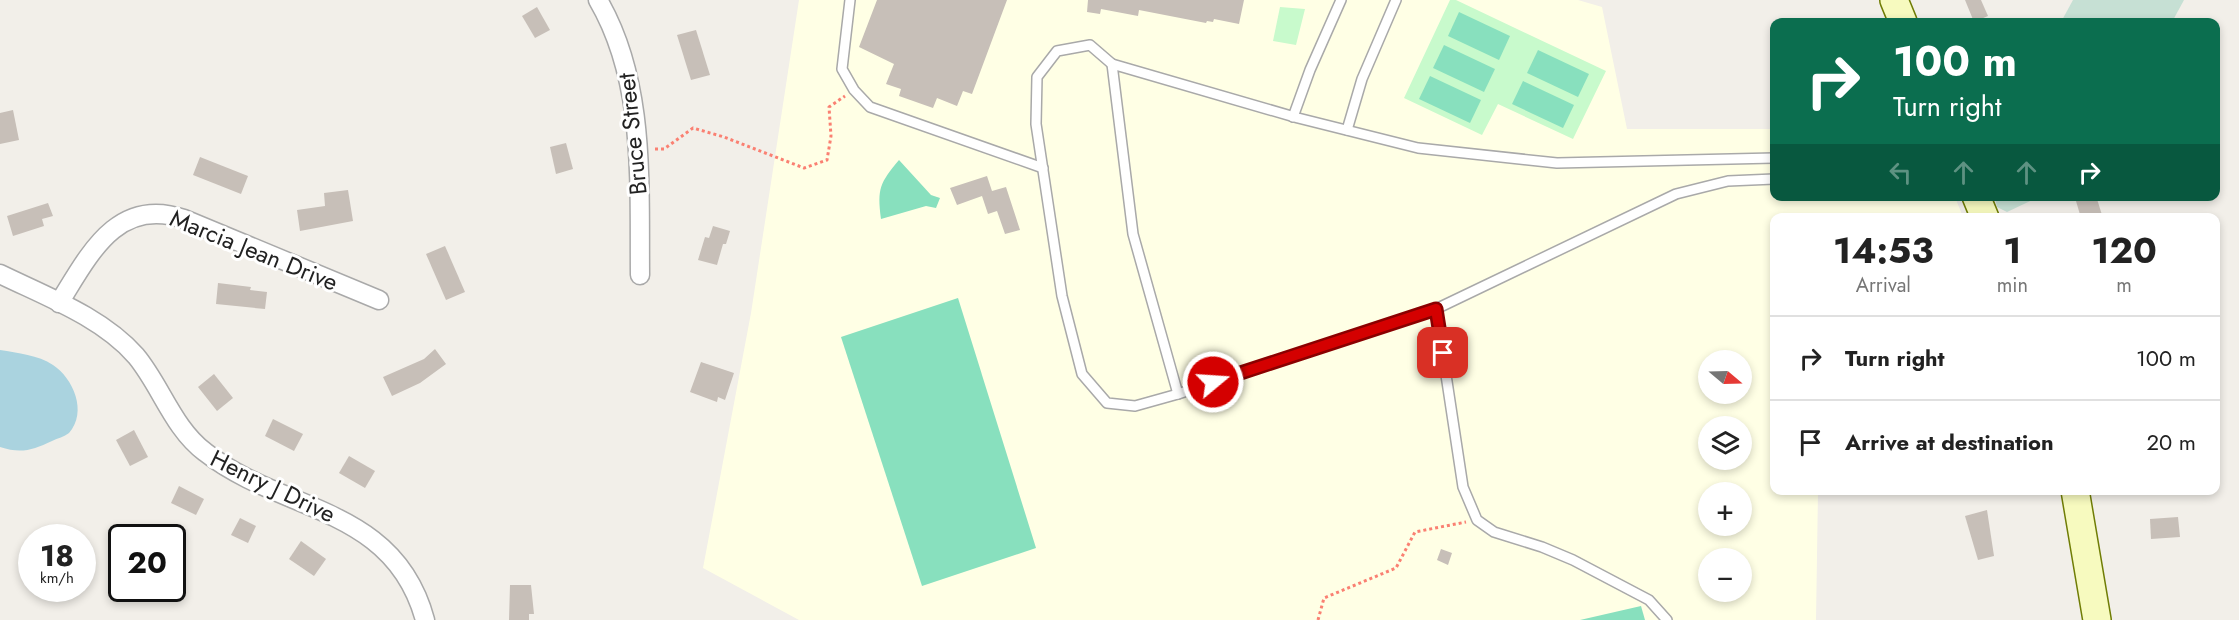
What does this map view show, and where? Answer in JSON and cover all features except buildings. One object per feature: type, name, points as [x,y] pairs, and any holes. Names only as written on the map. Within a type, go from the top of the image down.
[{"type":"main road","points":[[1894,0],[1901,18]]},
{"type":"main road","points":[[2076,495],[2097,620]]},
{"type":"street","name":"Bruce Street","points":[[598,0],[621,50],[631,95],[638,150],[640,274]]},
{"type":"street","name":"Marcia Jean Drive","points":[[59,303],[85,261],[113,229],[140,215],[156,213],[184,219],[379,300]]},
{"type":"street","name":"Henry J Drive","points":[[0,274],[59,303],[103,329],[135,355],[164,402],[201,450],[229,468],[342,520],[378,542],[408,581],[425,620]]},
{"type":"lane","points":[[850,0],[842,69],[854,90],[870,108],[1043,168]]},
{"type":"lane","points":[[1293,117],[1310,70],[1341,0]]},
{"type":"lane","points":[[1347,130],[1362,79],[1396,0]]},
{"type":"lane","points":[[1770,158],[1557,163],[1418,148],[1293,117],[1113,64],[1090,45],[1057,51],[1037,77],[1036,124],[1062,296],[1082,374],[1107,403],[1135,406],[1178,394],[1436,309],[1676,194],[1738,179],[1770,179]]},
{"type":"lane","points":[[1113,64],[1133,234],[1178,394]]},
{"type":"lane","points":[[1436,309],[1463,487],[1477,520],[1494,532],[1542,547],[1583,565],[1649,600],[1667,620]]},
{"type":"path","points":[[638,150],[664,149],[693,128],[724,137],[804,168],[827,160],[831,136],[830,107],[854,90]]},
{"type":"path","points":[[1318,620],[1324,598],[1396,568],[1415,532],[1477,520]]},
{"type":"shaded area","points":[[799,0],[1578,0],[1602,7],[1627,129],[1770,129],[1770,201],[1957,201],[1961,213],[1770,213],[1770,495],[1818,495],[1816,620],[799,620],[703,568],[751,313]]},
{"type":"shaded area","points":[[2073,0],[2184,0],[2174,18],[2063,18]]},
{"type":"shaded area","points":[[1996,201],[2030,201],[2007,212],[1997,207]]},
{"type":"green space","points":[[1450,0],[1456,0],[1606,71],[1573,139],[1498,104],[1482,135],[1404,98]]},
{"type":"green space","points":[[1280,7],[1305,9],[1296,45],[1273,41]]},
{"type":"green space","points":[[1459,12],[1510,36],[1499,60],[1448,36]]},
{"type":"green space","points":[[1444,45],[1495,69],[1484,92],[1433,68]]},
{"type":"green space","points":[[1538,50],[1589,74],[1578,97],[1527,73]]},
{"type":"green space","points":[[1430,76],[1481,100],[1470,123],[1419,99]]},
{"type":"green space","points":[[1523,81],[1574,105],[1563,128],[1512,104]]},
{"type":"green space","points":[[899,160],[931,195],[940,198],[936,208],[926,206],[881,219],[879,200],[881,186]]},
{"type":"green space","points":[[958,298],[1036,548],[922,586],[841,337]]},
{"type":"green space","points":[[1641,606],[1645,620],[1580,620]]},
{"type":"water","points":[[0,350],[41,359],[53,365],[67,378],[78,406],[75,425],[69,433],[27,450],[0,447]]},
{"type":"route","points":[[1213,382],[1436,309],[1443,353]]}]
